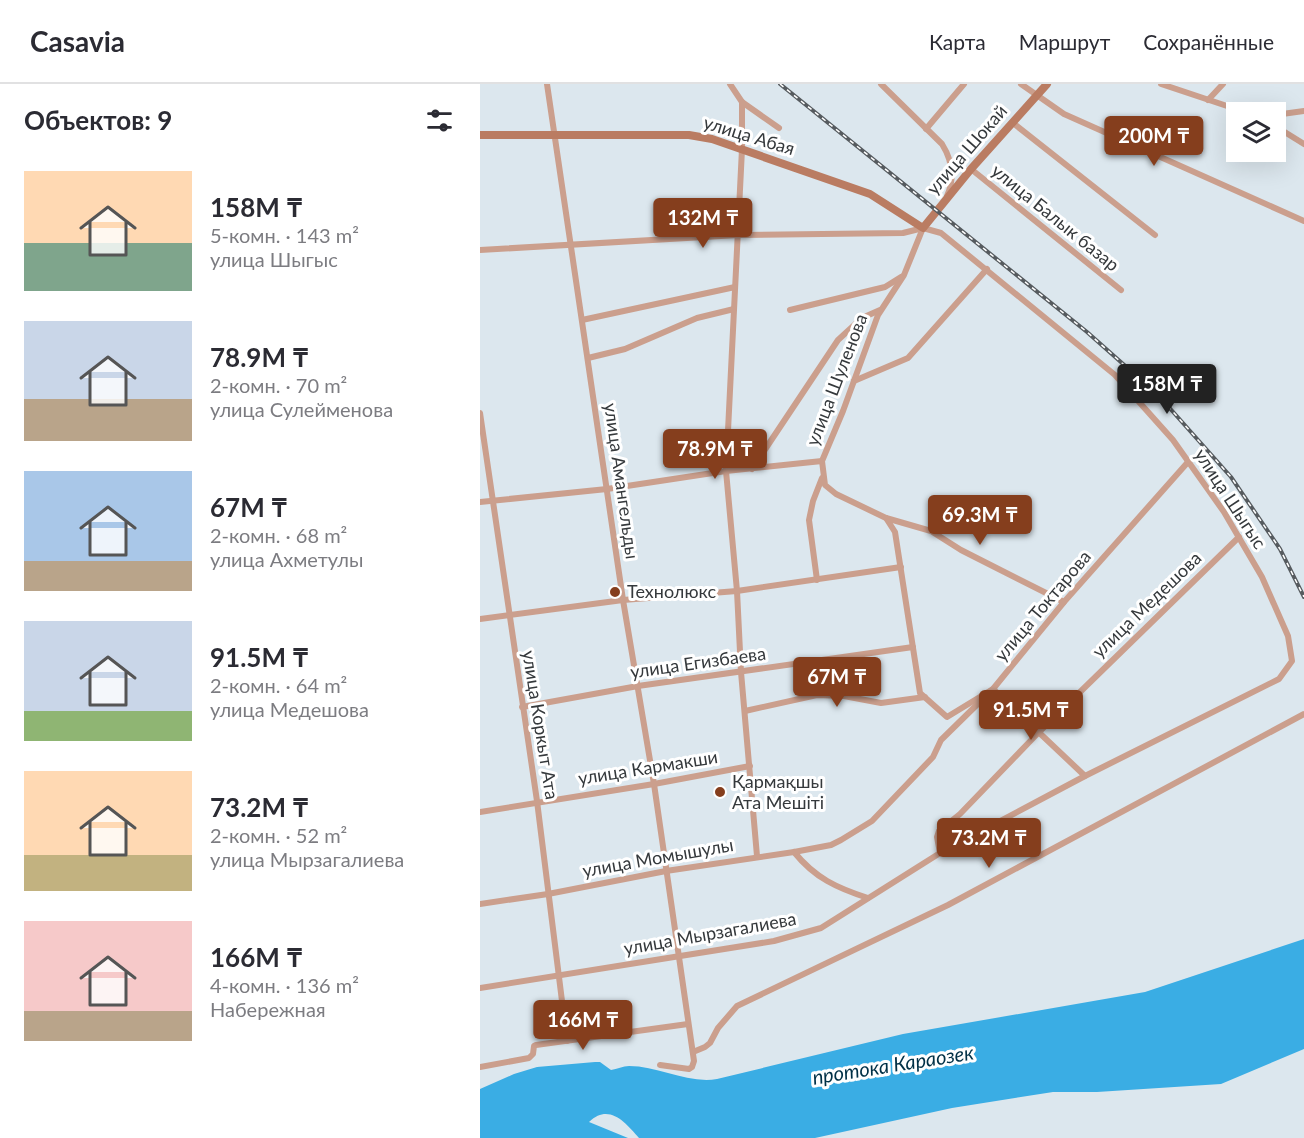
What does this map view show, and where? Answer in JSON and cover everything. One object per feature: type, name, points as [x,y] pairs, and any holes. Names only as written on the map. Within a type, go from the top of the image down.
[{"type":"street","name":"улица Амангельды","points":[[547,84],[623,600],[654,784],[693,1052]]},
{"type":"street","points":[[730,84],[742,102],[779,128]]},
{"type":"street","points":[[884,86],[894,84]]},
{"type":"street","points":[[927,129],[964,84]]},
{"type":"street","points":[[1021,84],[1064,114],[1304,220]]},
{"type":"street","name":"улица Шокай","points":[[923,228],[971,169],[1047,84]]},
{"type":"street","points":[[1161,84],[1226,106]]},
{"type":"street","points":[[1208,100],[1223,84]]},
{"type":"street","points":[[884,86],[942,144],[949,155],[952,176],[950,189],[940,208]]},
{"type":"street","points":[[742,102],[742,149],[726,471],[737,591],[744,711],[758,856]]},
{"type":"street","points":[[1286,114],[1304,111]]},
{"type":"street","points":[[1012,123],[1155,235]]},
{"type":"street","points":[[1286,133],[1304,144]]},
{"type":"street","name":"улица Абая","points":[[480,135],[689,135],[712,139],[870,194],[923,228]]},
{"type":"street","name":"улица Балык базар","points":[[971,169],[1121,290]]},
{"type":"street","points":[[480,250],[738,235],[903,233],[923,228]]},
{"type":"street","name":"улица Шыгыс","points":[[923,228],[941,233],[1115,375],[1173,440],[1224,512],[1262,577],[1288,636],[1292,662],[1279,679]]},
{"type":"street","name":"улица Шуленова","points":[[822,461],[881,310],[904,275],[923,228]]},
{"type":"street","points":[[854,381],[908,358],[987,269]]},
{"type":"street","points":[[790,310],[885,287],[904,275]]},
{"type":"street","points":[[582,320],[735,286]]},
{"type":"street","points":[[588,358],[625,349],[697,318],[734,309]]},
{"type":"street","points":[[752,469],[838,340],[861,318],[881,310]]},
{"type":"street","name":"улица Коркыт Ата","points":[[480,413],[537,801],[567,1041]]},
{"type":"street","points":[[480,502],[607,489],[726,471],[822,461],[822,478],[809,520],[817,580]]},
{"type":"street","name":"улица Токтарова","points":[[841,840],[872,821],[933,757],[941,740],[993,688],[1064,602],[1188,462]]},
{"type":"street","points":[[822,478],[825,485],[836,494],[886,518],[931,531],[961,550],[1064,602]]},
{"type":"street","points":[[886,518],[895,532],[921,693],[947,717],[993,688],[1085,776]]},
{"type":"street","name":"улица Медешова","points":[[940,853],[937,837],[939,831],[960,814],[1039,732],[1239,537]]},
{"type":"street","points":[[480,619],[623,600],[737,591],[901,567]]},
{"type":"street","name":"улица Егизбаева","points":[[522,707],[638,686],[913,647]]},
{"type":"street","name":"улица Мырзагалиева","points":[[480,987],[774,941],[821,928],[940,853],[1085,776],[1279,679]]},
{"type":"street","points":[[744,711],[817,694],[881,703],[925,697]]},
{"type":"street","points":[[660,1065],[689,1069],[694,1061],[693,1052],[710,1043],[718,1028],[737,1006],[948,905],[1304,714]]},
{"type":"street","name":"улица Кармакши","points":[[480,812],[750,766]]},
{"type":"street","name":"улица Момышулы","points":[[480,904],[548,894],[666,871],[794,852],[841,840]]},
{"type":"street","points":[[794,852],[807,868],[841,889],[868,898]]},
{"type":"street","points":[[480,1067],[529,1058],[536,1045],[688,1024]]},
{"type":"water","name":"протока Караозек","points":[[1304,939],[1304,1049],[1221,1084],[1097,1092],[1053,1092],[952,1108],[815,1138],[639,1138],[616,1117],[603,1114],[589,1122],[628,1138],[480,1138],[480,1089],[537,1067],[600,1062],[611,1070],[627,1066],[640,1067],[695,1079],[717,1079],[903,1034],[1145,992]]},
{"type":"railway","points":[[780,84],[1087,332],[1158,395],[1231,477],[1280,549],[1304,597]]},
{"type":"place","name":"Технолюкс","points":[[615,592]]},
{"type":"place","name":"Қармақшы Ата Мешіті","points":[[720,792]]}]
